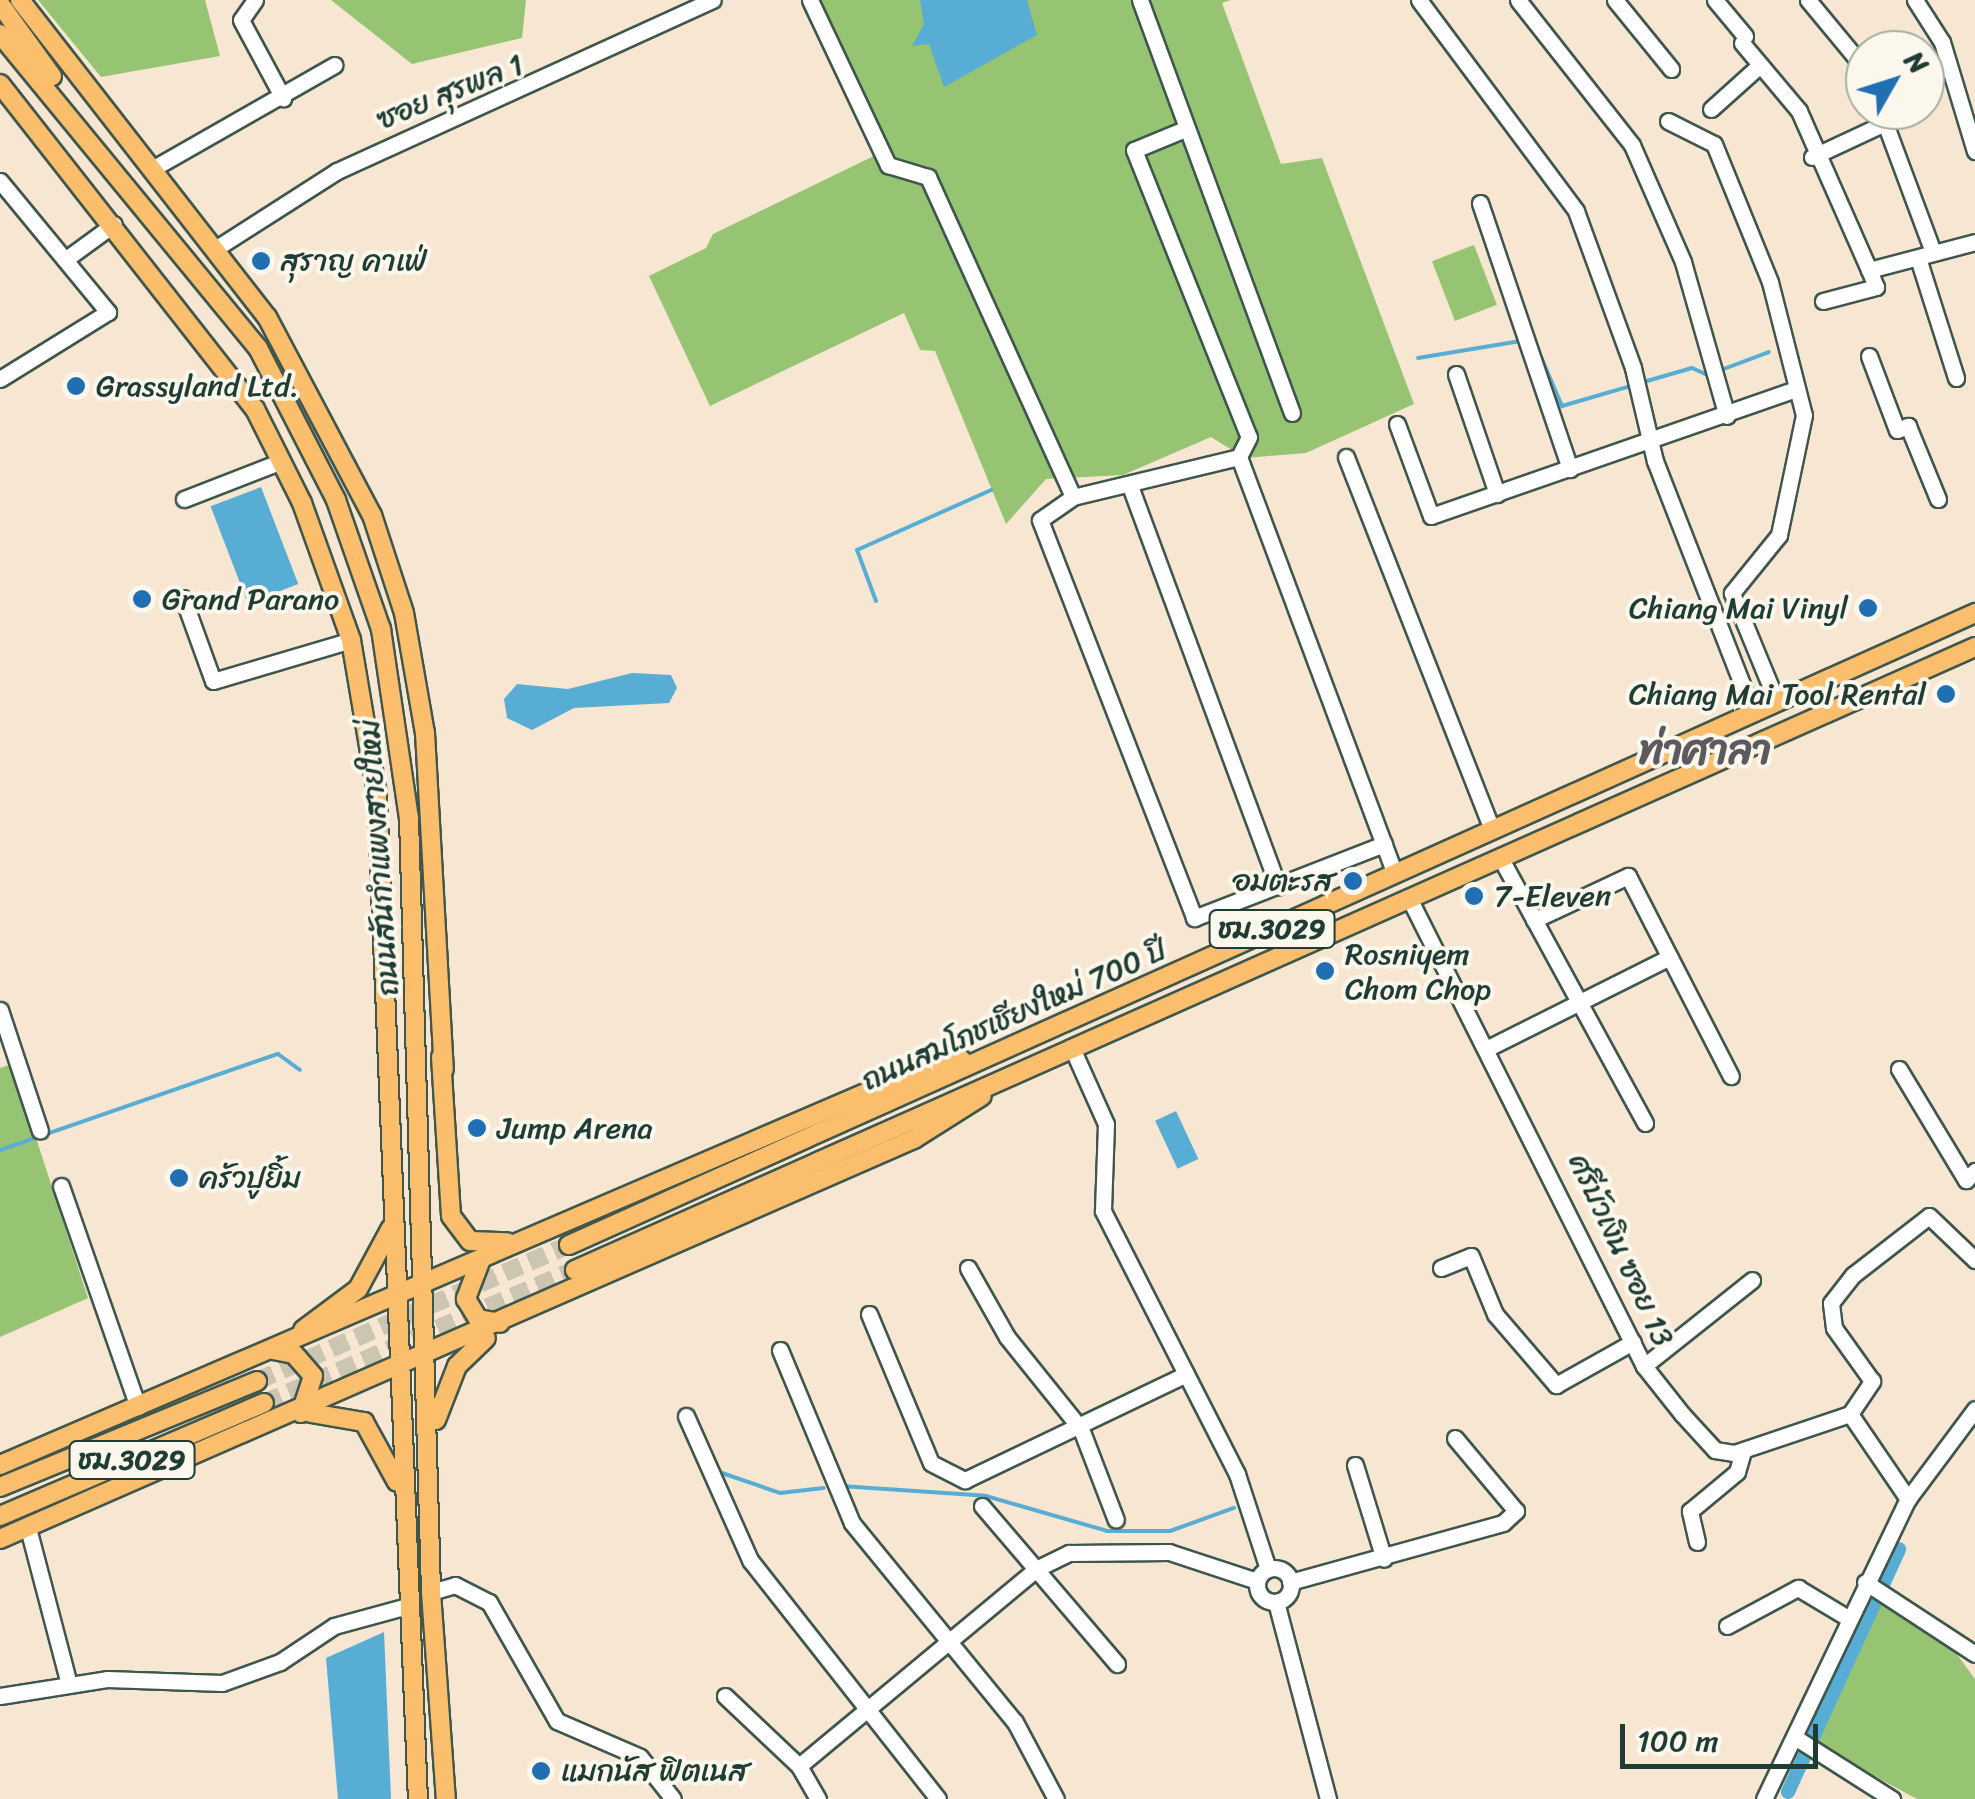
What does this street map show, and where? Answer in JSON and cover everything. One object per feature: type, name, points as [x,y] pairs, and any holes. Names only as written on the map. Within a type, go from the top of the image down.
[{"type":"main road","points":[[20,0],[220,255],[292,355],[352,466],[390,564],[420,692],[451,1216],[470,1242],[524,1240]]},
{"type":"main road","points":[[0,4],[90,133]]},
{"type":"main road","name":"ถนนสันกำแพงสายใหม่","points":[[0,34],[90,133],[229,306],[291,405],[366,580],[404,760],[415,945],[431,1592],[446,1799]]},
{"type":"main road","name":"ถนนสันกำแพงสายใหม่","points":[[0,84],[226,363],[282,461],[351,640],[377,792],[401,1370],[402,1500],[418,1799]]},
{"type":"main road","points":[[220,255],[229,306]]},
{"type":"main road","points":[[291,405],[352,466]]},
{"type":"main road","name":"ถนนสมโภชเชียงใหม่ 700 ปี","points":[[568,1245],[1975,613]]},
{"type":"main road","name":"ถนนสมโภชเชียงใหม่ 700 ปี","points":[[574,1270],[1975,646]]},
{"type":"main road","points":[[404,760],[420,692]]},
{"type":"main road","points":[[415,945],[444,1069]]},
{"type":"main road","points":[[0,1465],[398,1300],[524,1240],[870,1091],[997,1053]]},
{"type":"main road","points":[[0,1539],[428,1359],[914,1140],[1006,1077]]},
{"type":"main road","points":[[273,1350],[358,1289],[394,1221]]},
{"type":"main road","points":[[482,1260],[466,1277],[466,1299],[478,1318],[500,1324]]},
{"type":"main road","points":[[430,1460],[438,1409],[458,1366],[500,1324]]},
{"type":"main road","points":[[273,1350],[309,1367],[314,1384],[301,1413]]},
{"type":"main road","name":"ชม.3029","points":[[0,1486],[257,1381]]},
{"type":"main road","name":"ชม.3029","points":[[0,1516],[264,1403]]},
{"type":"main road","points":[[301,1413],[342,1414],[373,1430],[402,1500]]},
{"type":"street","points":[[254,0],[240,20],[283,98]]},
{"type":"street","name":"ซอย สุรพล 1","points":[[220,255],[337,170],[713,0]]},
{"type":"street","points":[[810,0],[888,165],[928,177],[1073,497]]},
{"type":"street","points":[[1140,0],[1292,413]]},
{"type":"street","points":[[1418,0],[1566,193],[1637,385],[1649,442],[1753,713]]},
{"type":"street","points":[[1518,0],[1632,145],[1716,371],[1727,416]]},
{"type":"street","points":[[1615,0],[1672,69]]},
{"type":"street","points":[[1714,0],[1760,66],[1799,111],[1812,157],[1876,287],[1823,301]]},
{"type":"street","points":[[1808,0],[1845,45]]},
{"type":"street","points":[[1915,0],[1948,68],[1975,151]]},
{"type":"street","points":[[152,169],[283,98],[334,65]]},
{"type":"street","points":[[1710,110],[1760,66]]},
{"type":"street","points":[[1668,121],[1714,144],[1770,282],[1806,440],[1778,535],[1732,593],[1777,702]]},
{"type":"street","points":[[1185,129],[1134,150],[1249,437],[1240,456],[1395,874]]},
{"type":"street","points":[[1812,157],[1861,130]]},
{"type":"street","points":[[1891,130],[1956,378]]},
{"type":"street","points":[[0,181],[108,312],[0,380]]},
{"type":"street","points":[[1480,203],[1530,341],[1570,469]]},
{"type":"street","points":[[66,260],[114,224]]},
{"type":"street","points":[[1868,270],[1975,242]]},
{"type":"street","points":[[1869,356],[1897,430],[1908,426],[1938,498]]},
{"type":"street","points":[[1456,374],[1497,494]]},
{"type":"street","points":[[1397,424],[1432,516],[1793,390]]},
{"type":"street","points":[[1240,456],[1188,463],[1130,486],[1073,497],[1040,520],[1194,918],[1384,844]]},
{"type":"street","points":[[1346,457],[1492,830]]},
{"type":"street","points":[[184,499],[282,461]]},
{"type":"street","points":[[1130,486],[1278,886]]},
{"type":"street","points":[[183,598],[213,681],[351,640]]},
{"type":"street","points":[[1500,857],[1645,1123]]},
{"type":"street","points":[[1534,920],[1628,876],[1731,1076]]},
{"type":"street","name":"ศรีบัวเงิน ซอย 13","points":[[1409,898],[1490,1047],[1644,1366],[1715,1450],[1743,1450]]},
{"type":"street","points":[[1490,1047],[1670,957]]},
{"type":"street","points":[[0,1010],[40,1132]]},
{"type":"street","points":[[1072,1048],[1106,1124],[1104,1211],[1237,1474],[1262,1575],[1261,1597],[1276,1602]]},
{"type":"street","points":[[1899,1069],[1966,1180],[1975,1171]]},
{"type":"street","points":[[61,1186],[138,1407]]},
{"type":"street","points":[[1697,1542],[1690,1511],[1737,1472],[1743,1450],[1850,1414],[1872,1380],[1834,1328],[1831,1303],[1853,1275],[1928,1216],[1975,1260]]},
{"type":"street","points":[[1441,1268],[1471,1256],[1495,1314],[1533,1369],[1556,1386],[1633,1342]]},
{"type":"street","points":[[968,1268],[1007,1337],[1081,1429],[1116,1520]]},
{"type":"street","points":[[1644,1366],[1752,1280]]},
{"type":"street","points":[[869,1314],[931,1463],[951,1476],[1004,1469],[1186,1374]]},
{"type":"street","points":[[780,1350],[842,1507],[1028,1740],[1056,1799]]},
{"type":"street","points":[[1764,1799],[1908,1498],[1975,1409]]},
{"type":"street","points":[[1850,1414],[1908,1498]]},
{"type":"street","points":[[686,1416],[750,1560],[938,1799]]},
{"type":"street","points":[[798,1766],[1036,1569],[1069,1552],[1125,1547],[1290,1582],[1462,1540],[1516,1511],[1455,1438]]},
{"type":"street","points":[[1355,1464],[1384,1559]]},
{"type":"street","points":[[982,1506],[1118,1664]]},
{"type":"street","points":[[28,1528],[68,1681]]},
{"type":"street","points":[[1290,1582],[1276,1602],[1328,1799]]},
{"type":"street","points":[[1865,1582],[1975,1654]]},
{"type":"street","points":[[431,1592],[455,1585],[489,1602],[557,1721],[640,1757],[673,1799]]},
{"type":"street","points":[[1727,1626],[1798,1588],[1848,1618]]},
{"type":"street","points":[[0,1696],[68,1681],[222,1683],[280,1662],[334,1626],[407,1606]]},
{"type":"street","points":[[725,1696],[798,1766],[818,1799]]},
{"type":"street","points":[[1796,1738],[1892,1799]]},
{"type":"green space","points":[[38,0],[205,0],[220,56],[101,77]]},
{"type":"green space","points":[[331,0],[526,0],[522,38],[412,64]]},
{"type":"green space","points":[[817,0],[1231,0],[1222,3],[1281,164],[1322,158],[1414,404],[1306,453],[1245,458],[1211,437],[1123,475],[1046,479],[1006,524],[935,351],[920,350],[904,313],[710,406],[649,276],[706,248],[713,234],[884,151]]},
{"type":"green space","points":[[1474,245],[1497,305],[1455,321],[1432,261]]},
{"type":"green space","points":[[12,1064],[88,1298],[0,1337],[0,1068]]},
{"type":"green space","points":[[1871,1596],[1956,1653],[1975,1679],[1975,1799],[1917,1799],[1815,1744]]},
{"type":"water","points":[[920,0],[1027,0],[1037,35],[944,87],[929,44],[912,46],[924,24]]},
{"type":"water","points":[[261,487],[298,584],[248,603],[211,506]]},
{"type":"water","points":[[632,673],[671,675],[677,688],[669,703],[574,708],[532,730],[507,718],[504,699],[517,684],[568,689]]},
{"type":"water","points":[[1176,1111],[1198,1159],[1178,1169],[1155,1121]]},
{"type":"water","points":[[384,1632],[391,1799],[338,1799],[326,1658]]},
{"type":"waterway","points":[[1418,358],[1521,341]]},
{"type":"waterway","points":[[1535,343],[1562,406],[1631,386]]},
{"type":"waterway","points":[[1721,370],[1769,352]]},
{"type":"waterway","points":[[1640,383],[1692,368],[1708,375]]},
{"type":"waterway","points":[[876,601],[857,550],[991,490]]},
{"type":"waterway","points":[[0,1150],[278,1054],[300,1070]]},
{"type":"waterway","points":[[722,1473],[780,1493],[824,1488]]},
{"type":"waterway","points":[[841,1486],[986,1496],[1107,1531],[1170,1531],[1234,1508]]},
{"type":"waterway","points":[[1788,1792],[1899,1549]]},
{"type":"tunnel","points":[[257,1381],[569,1245]]},
{"type":"tunnel","points":[[264,1403],[575,1270]]},
{"type":"place","name":"สุราญ คาเฟ่","points":[[261,261]]},
{"type":"place","name":"Grassyland Ltd.","points":[[76,386]]},
{"type":"place","name":"Grand Parano","points":[[142,599]]},
{"type":"place","name":"Chiang Mai Vinyl","points":[[1868,608]]},
{"type":"place","name":"Chiang Mai Tool Rental","points":[[1946,694]]},
{"type":"place","name":"อมตะรส","points":[[1353,881]]},
{"type":"place","name":"7-Eleven","points":[[1474,896]]},
{"type":"place","name":"Rosniyem Chom Chop","points":[[1325,971]]},
{"type":"place","name":"Jump Arena","points":[[477,1128]]},
{"type":"place","name":"ครัวปูยิ้ม","points":[[179,1178]]},
{"type":"place","name":"แมกนัส ฟิตเนส","points":[[541,1771]]},
{"type":"district","name":"ท่าศาลา","points":[[1705,750]]}]
